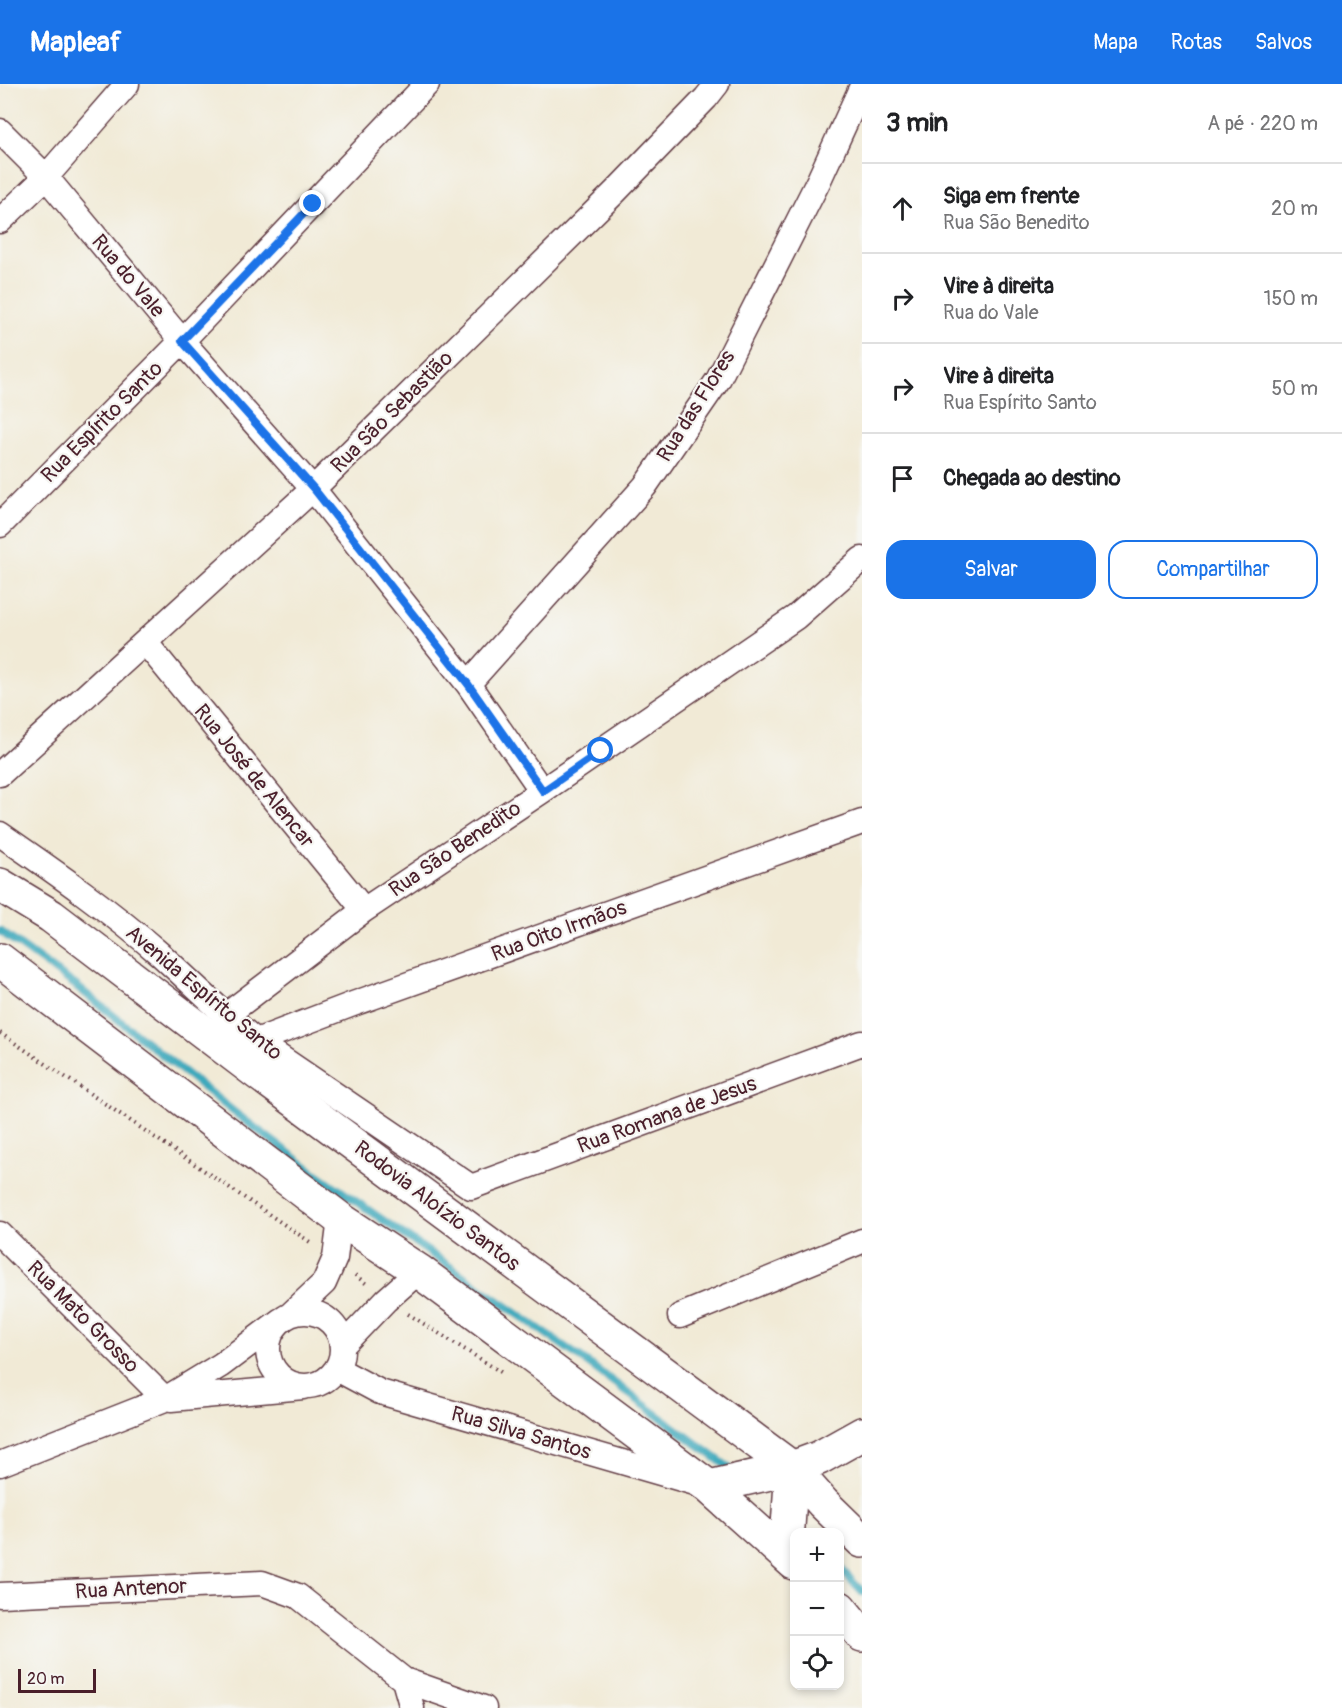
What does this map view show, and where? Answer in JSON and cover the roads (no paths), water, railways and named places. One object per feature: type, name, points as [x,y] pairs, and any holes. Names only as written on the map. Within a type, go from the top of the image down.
[{"type":"main road","name":"Rodovia Aloízio Santos","points":[[0,885],[51,916],[265,1078],[792,1468],[862,1541]]},
{"type":"main road","points":[[0,960],[340,1219],[419,1271],[709,1486],[790,1560]]},
{"type":"main road","points":[[709,1486],[792,1468],[819,1458],[862,1434]]},
{"type":"main road","points":[[791,1528],[792,1468]]},
{"type":"main road","points":[[844,1613],[862,1635]]},
{"type":"street","points":[[0,221],[46,177],[127,84]]},
{"type":"street","name":"Rua Espírito Santo","points":[[0,525],[182,341],[427,84]]},
{"type":"street","name":"Rua São Sebastião","points":[[0,774],[314,489],[614,193],[717,84]]},
{"type":"street","name":"Rua das Flores","points":[[468,684],[645,486],[718,380],[819,180],[862,86]]},
{"type":"street","name":"Rua do Vale","points":[[0,131],[46,177],[182,341],[314,489],[468,684],[543,791]]},
{"type":"street","name":"Rua São Benedito","points":[[225,1016],[364,910],[543,791],[796,617],[862,559]]},
{"type":"street","name":"Rua José de Alencar","points":[[145,642],[364,910]]},
{"type":"street","name":"Rua Oito Irmãos","points":[[256,1041],[353,1004],[862,822]]},
{"type":"street","name":"Avenida Espírito Santo","points":[[0,834],[70,882],[151,948],[225,1016],[256,1041],[471,1187]]},
{"type":"street","name":"Rua Romana de Jesus","points":[[471,1187],[862,1043]]},
{"type":"street","points":[[306,1387],[284,1380],[276,1372],[267,1351],[269,1339],[273,1329],[324,1283],[335,1258],[340,1219]]},
{"type":"street","name":"Rua Mato Grosso","points":[[0,1234],[165,1400]]},
{"type":"street","points":[[680,1316],[862,1241]]},
{"type":"street","points":[[343,1345],[386,1300],[419,1271]]},
{"type":"street","points":[[0,1464],[165,1400],[221,1365],[286,1317],[302,1312],[314,1312],[324,1317],[340,1333],[343,1345],[342,1358],[337,1369],[329,1378],[318,1384],[165,1400]]},
{"type":"street","name":"Rua Silva Santos","points":[[337,1369],[380,1392],[709,1486]]},
{"type":"street","name":"Rua Antenor","points":[[0,1595],[262,1583],[298,1596],[404,1680]]},
{"type":"street","points":[[404,1680],[412,1708]]},
{"type":"street","points":[[404,1680],[484,1708]]},
{"type":"waterway","points":[[0,931],[75,985],[234,1112],[314,1172],[581,1358],[728,1467]]},
{"type":"waterway","points":[[844,1572],[862,1592]]}]
